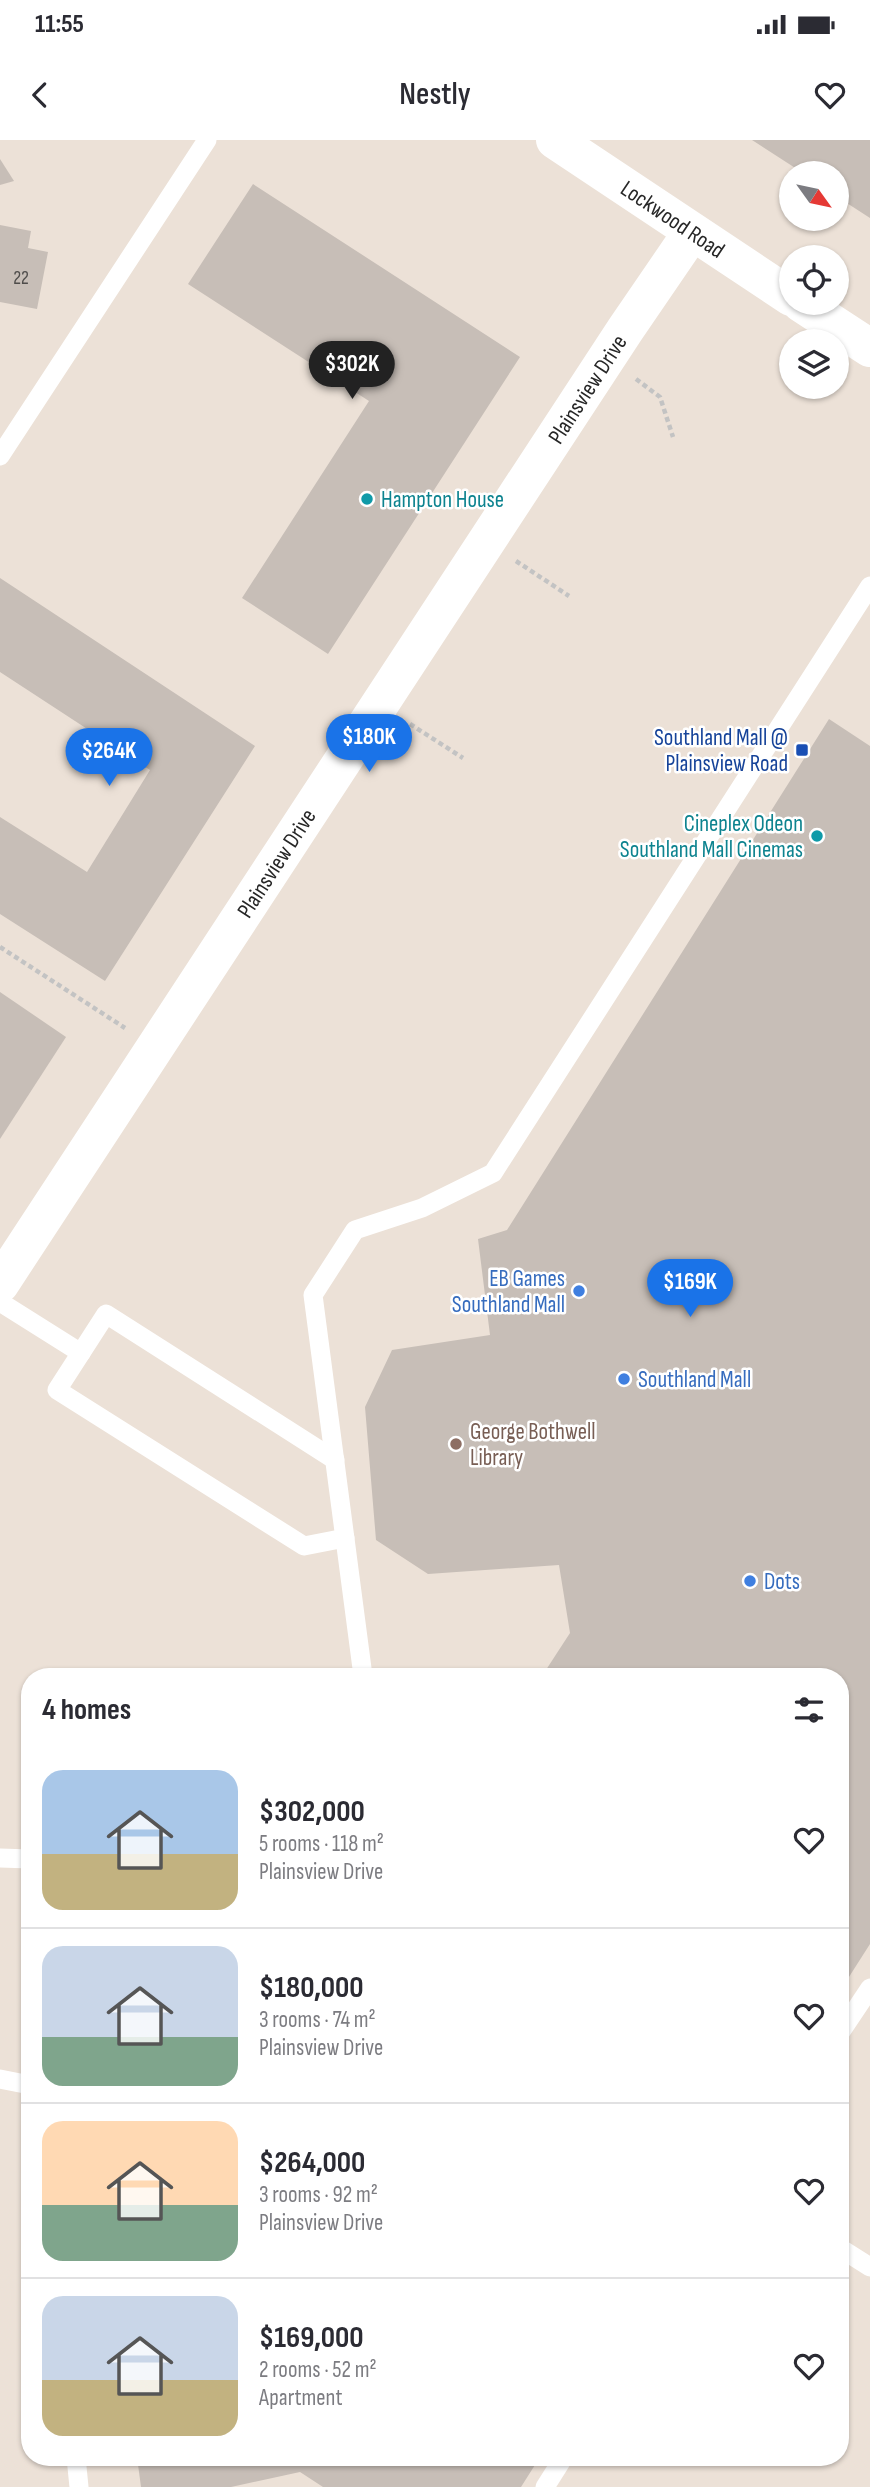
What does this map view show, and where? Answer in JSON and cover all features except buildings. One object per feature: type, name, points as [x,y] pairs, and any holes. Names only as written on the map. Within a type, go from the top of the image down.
[{"type":"street","name":"Lockwood Road","points":[[555,140],[779,289]]},
{"type":"street","name":"Plainsview Drive","points":[[0,1284],[692,232]]},
{"type":"street","points":[[819,315],[870,348]]},
{"type":"lane","points":[[0,456],[207,140]]},
{"type":"lane","points":[[362,1668],[313,1295],[355,1230],[422,1209],[493,1172],[870,586]]},
{"type":"lane","points":[[0,1302],[81,1353]]},
{"type":"lane","points":[[335,1460],[106,1314],[57,1390],[304,1546],[345,1538]]},
{"type":"lane","points":[[0,1858],[21,1858]]},
{"type":"lane","points":[[849,2020],[870,1988]]},
{"type":"lane","points":[[0,2079],[21,2083]]},
{"type":"lane","points":[[849,2254],[870,2267]]},
{"type":"lane","points":[[77,2466],[79,2487]]},
{"type":"lane","points":[[545,2487],[559,2466]]},
{"type":"path","points":[[607,358],[660,397],[673,437]]},
{"type":"path","points":[[486,542],[569,596]]},
{"type":"path","points":[[380,704],[463,758]]},
{"type":"path","points":[[0,947],[155,1047]]},
{"type":"place","name":"Hampton House","points":[[367,499]]},
{"type":"place","name":"Southland Mall @ Plainsview Road","points":[[802,750]]},
{"type":"place","name":"Cineplex Odeon Southland Mall Cinemas","points":[[817,836]]},
{"type":"place","name":"EB Games Southland Mall","points":[[579,1291]]},
{"type":"place","name":"Southland Mall","points":[[624,1379]]},
{"type":"place","name":"George Bothwell Library","points":[[456,1444]]},
{"type":"place","name":"Dots","points":[[750,1581]]}]
